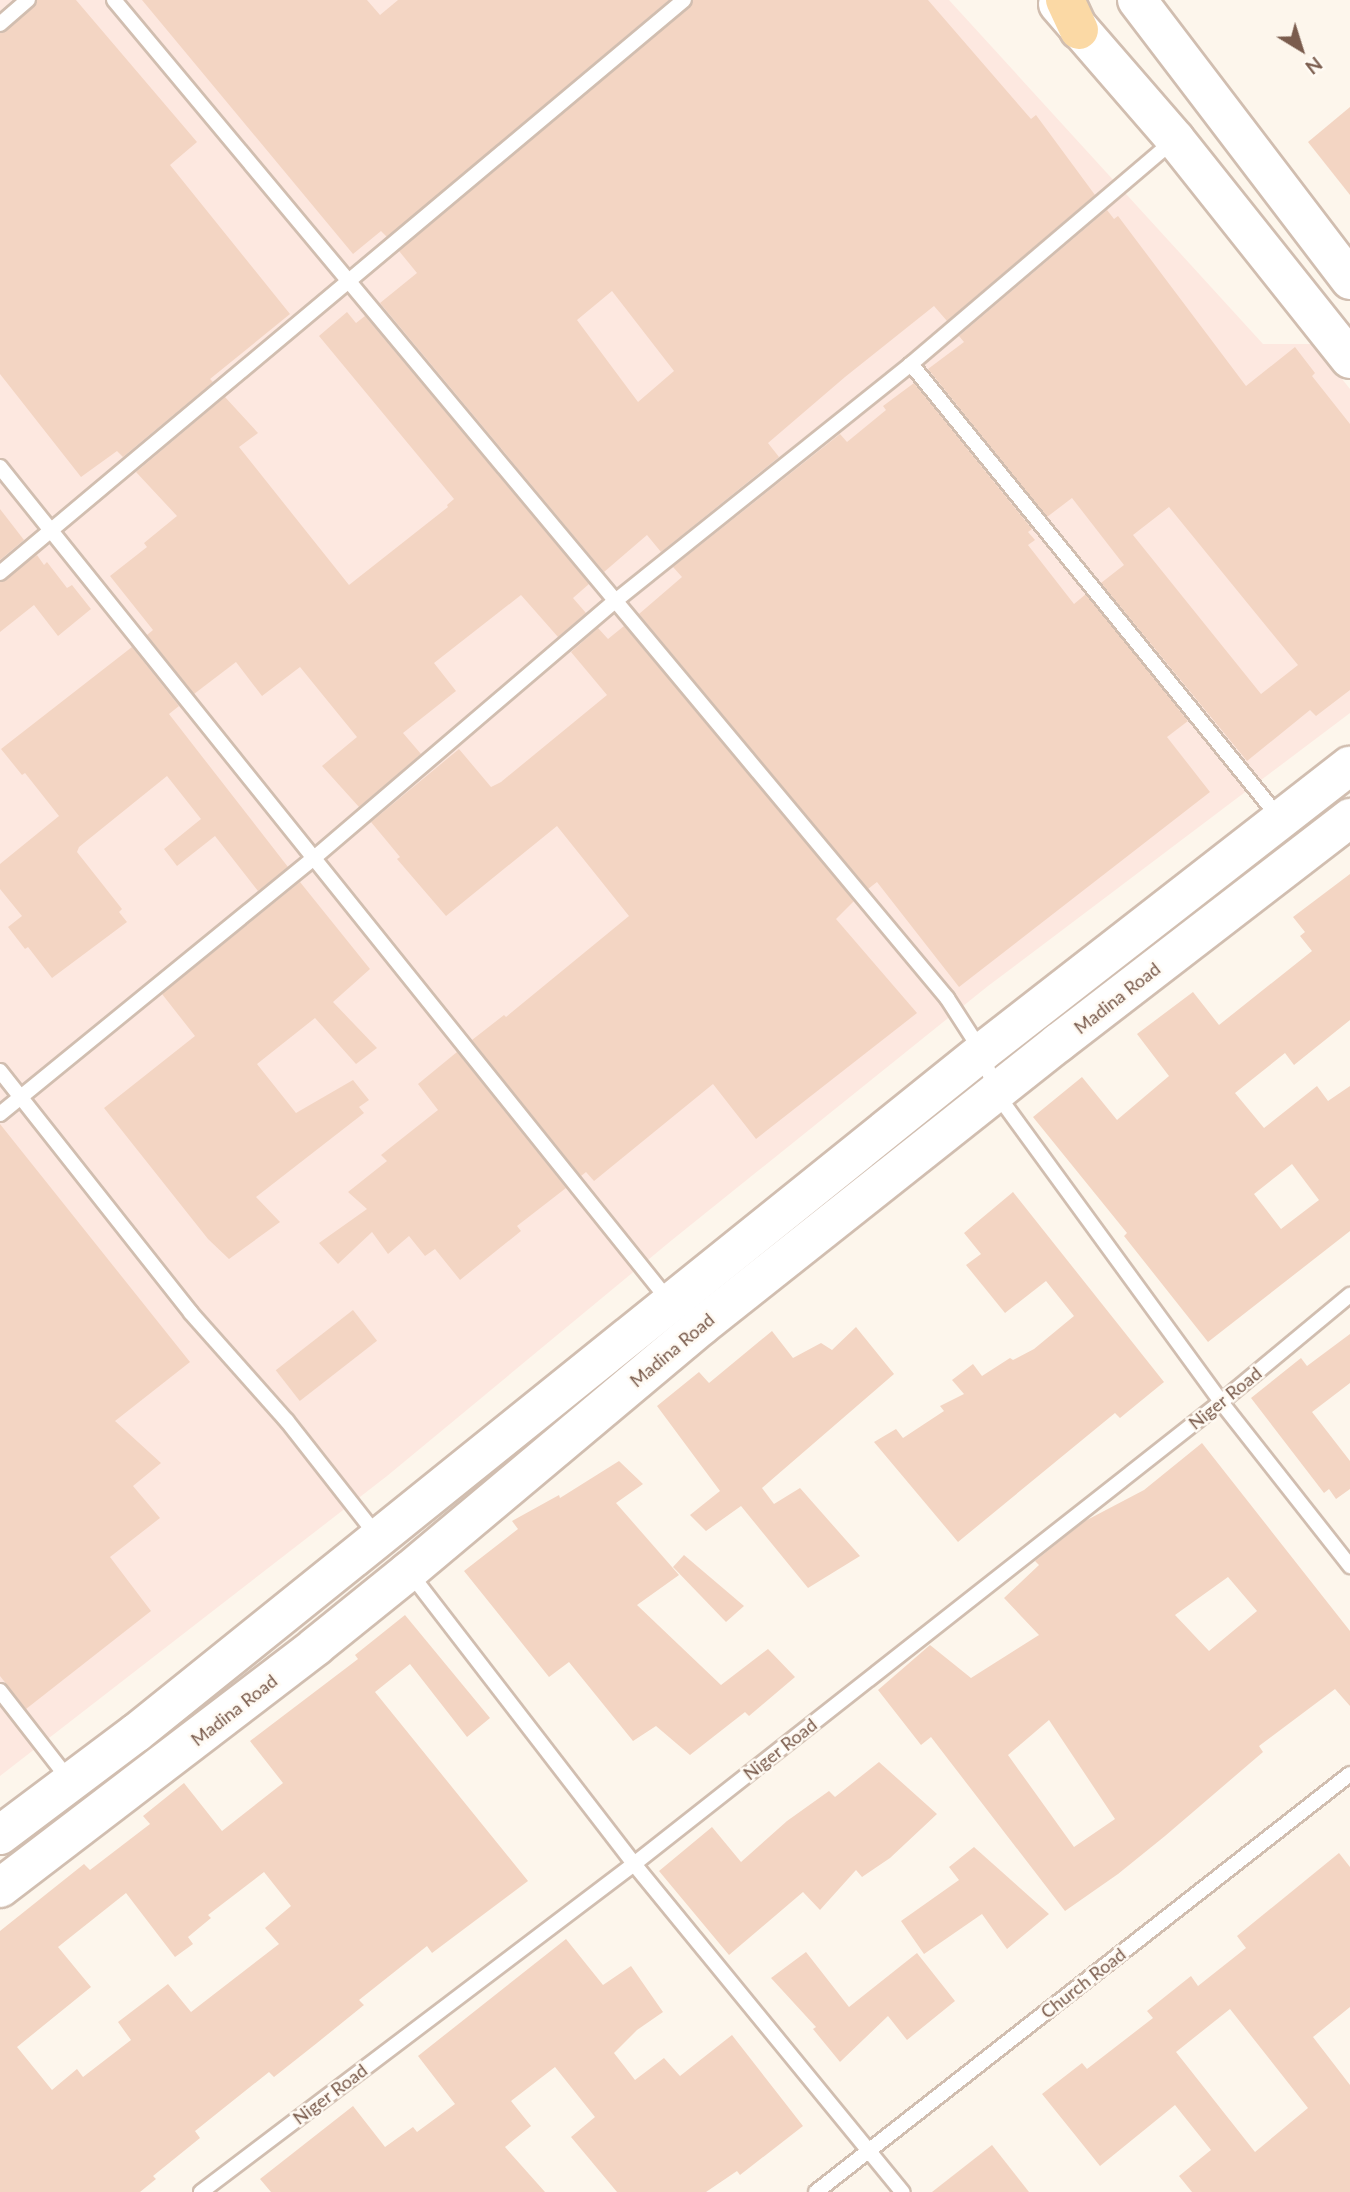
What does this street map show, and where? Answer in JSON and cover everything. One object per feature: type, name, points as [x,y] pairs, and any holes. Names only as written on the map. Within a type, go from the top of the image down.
[{"type":"main road","points":[[1054,0],[1072,15],[1175,139],[1350,359]]},
{"type":"main road","points":[[1137,0],[1350,280]]},
{"type":"main road","name":"Madina Road","points":[[0,1835],[72,1783],[982,1052],[1350,766]]},
{"type":"main road","name":"Madina Road","points":[[0,1888],[199,1738],[409,1572],[701,1326],[1350,818]]},
{"type":"lane","points":[[0,23],[29,0]]},
{"type":"lane","points":[[114,0],[947,998],[982,1052],[996,1093],[1221,1402],[1350,1566]]},
{"type":"lane","points":[[0,573],[684,0]]},
{"type":"lane","points":[[0,1114],[314,858],[614,602],[911,364],[1175,139]]},
{"type":"lane","points":[[911,364],[1281,820]]},
{"type":"lane","points":[[0,467],[671,1304]]},
{"type":"lane","points":[[0,1071],[191,1313],[287,1420],[379,1538]]},
{"type":"lane","name":"Niger Road","points":[[201,2192],[634,1864],[1221,1402],[1350,1295]]},
{"type":"lane","points":[[409,1572],[634,1864],[902,2192]]},
{"type":"lane","points":[[0,1691],[72,1783]]},
{"type":"lane","name":"Church Road","points":[[816,2192],[1350,1774]]},
{"type":"shaded area","points":[[0,0],[949,0],[1263,344],[1314,344],[1350,389],[1350,713],[988,986],[672,1240],[387,1476],[0,1776]]},
{"type":"building","points":[[37,0],[76,0],[197,142],[170,165],[290,314],[210,379],[213,382],[123,457],[117,451],[81,477],[0,374],[0,33],[34,7]]},
{"type":"building","points":[[142,0],[367,0],[380,15],[398,0],[669,0],[387,237],[381,231],[353,254]]},
{"type":"building","points":[[693,0],[928,0],[1031,119],[1036,115],[1095,195],[947,321],[934,306],[845,377],[768,443],[779,457],[661,552],[647,535],[604,572],[380,303],[417,273],[399,251],[690,7]],"holes":[[[612,291],[674,371],[638,402],[577,320]]]},
{"type":"building","points":[[1350,107],[1350,195],[1308,142]]},
{"type":"building","points":[[1107,210],[1114,219],[1118,216],[1246,386],[1295,347],[1315,373],[1312,376],[1350,424],[1350,690],[1316,716],[1310,710],[1247,761],[1101,583],[1124,565],[1072,498],[1047,517],[928,369],[964,342],[959,336]],"holes":[[[1169,507],[1298,665],[1261,694],[1133,535]]]},
{"type":"building","points":[[347,312],[356,323],[365,316],[589,584],[573,598],[586,613],[558,637],[521,595],[434,663],[456,691],[403,733],[421,754],[359,807],[322,766],[357,737],[300,667],[262,696],[236,662],[194,694],[147,635],[153,630],[110,576],[147,547],[144,543],[177,516],[136,472],[225,397],[258,433],[239,447],[349,585],[448,507],[454,499],[319,336]]},
{"type":"building","points":[[914,383],[1032,529],[1028,532],[1035,540],[1028,545],[1074,604],[1086,594],[1188,721],[1167,737],[1210,792],[959,987],[877,882],[868,889],[639,614],[682,577],[673,567],[840,434],[847,442],[886,410],[883,406]]},
{"type":"building","points":[[0,509],[24,540],[0,560]]},
{"type":"building","points":[[37,555],[44,565],[47,562],[67,588],[72,585],[91,609],[58,636],[34,605],[0,632],[0,582]]},
{"type":"building","points":[[624,626],[854,901],[836,919],[917,1013],[756,1139],[713,1084],[594,1181],[586,1172],[581,1176],[472,1040],[504,1015],[506,1017],[629,916],[557,826],[446,916],[397,859],[400,857],[371,822],[459,749],[491,787],[501,782],[607,695],[571,652],[598,628],[608,639]]},
{"type":"building","points":[[132,647],[179,706],[169,714],[288,867],[258,891],[215,836],[177,866],[164,849],[201,819],[167,776],[79,847],[77,852],[122,909],[119,912],[127,922],[52,978],[8,927],[22,916],[0,889],[0,864],[59,816],[25,773],[22,775],[1,749]]},
{"type":"building","points":[[1350,874],[1350,1020],[1294,1065],[1285,1053],[1235,1093],[1264,1128],[1317,1086],[1328,1101],[1350,1086],[1350,1231],[1208,1342],[1124,1236],[1127,1233],[1033,1117],[1082,1077],[1117,1120],[1169,1076],[1137,1034],[1193,992],[1219,1025],[1312,951],[1300,936],[1305,932],[1293,917]],"holes":[[[1292,1164],[1319,1200],[1281,1229],[1254,1194]]]},
{"type":"building","points":[[300,882],[370,969],[333,1002],[377,1048],[356,1064],[315,1018],[257,1064],[296,1113],[353,1080],[369,1100],[359,1107],[364,1113],[256,1197],[280,1222],[229,1259],[208,1239],[104,1108],[195,1036],[162,994]]},
{"type":"building","points":[[457,1052],[566,1188],[517,1226],[521,1231],[460,1280],[435,1249],[425,1256],[409,1236],[388,1254],[372,1232],[338,1264],[319,1243],[367,1209],[348,1192],[387,1161],[381,1155],[438,1110],[418,1084]]},
{"type":"building","points":[[0,1124],[190,1362],[115,1421],[161,1463],[133,1486],[160,1518],[110,1557],[151,1611],[26,1709],[0,1676]]},
{"type":"building","points":[[1013,1192],[1164,1382],[1120,1418],[1115,1413],[958,1542],[874,1442],[896,1429],[903,1438],[944,1411],[940,1406],[964,1394],[952,1380],[973,1364],[982,1376],[1010,1358],[1013,1360],[1034,1349],[1074,1316],[1046,1281],[1005,1313],[966,1265],[981,1254],[964,1233]]},
{"type":"building","points":[[353,1310],[377,1341],[300,1401],[276,1370]]},
{"type":"building","points":[[856,1327],[894,1374],[762,1488],[774,1504],[800,1488],[860,1556],[808,1588],[741,1506],[706,1531],[690,1515],[720,1491],[657,1406],[699,1372],[709,1383],[772,1331],[793,1358],[821,1343],[832,1350]]},
{"type":"building","points":[[1350,1334],[1350,1383],[1312,1412],[1350,1461],[1350,1489],[1336,1499],[1329,1489],[1324,1493],[1251,1398],[1301,1358],[1307,1366]]},
{"type":"building","points":[[1202,1443],[1350,1631],[1350,1706],[1335,1689],[1259,1746],[1263,1752],[1165,1836],[1118,1874],[1065,1911],[931,1737],[921,1745],[878,1690],[930,1645],[971,1678],[1039,1635],[1004,1598],[1039,1565],[1035,1561],[1085,1521],[1144,1490]],"holes":[[[1228,1577],[1257,1611],[1209,1651],[1175,1615]],[[1049,1720],[1115,1819],[1074,1847],[1008,1755]]]},
{"type":"building","points":[[619,1461],[643,1484],[616,1503],[679,1575],[637,1605],[721,1685],[768,1649],[795,1677],[749,1716],[745,1712],[690,1755],[656,1726],[633,1741],[569,1662],[549,1677],[464,1571],[518,1529],[512,1521],[559,1495],[560,1498]]},
{"type":"building","points":[[684,1555],[744,1606],[726,1622],[673,1567]]},
{"type":"building","points":[[405,1615],[490,1718],[467,1737],[410,1664],[375,1692],[528,1881],[432,1953],[427,1946],[359,2000],[364,2005],[317,2043],[274,2077],[269,2072],[195,2131],[200,2138],[153,2176],[156,2179],[140,2192],[0,2192],[0,1931],[84,1864],[90,1870],[150,1824],[143,1816],[184,1783],[222,1831],[283,1783],[250,1741],[358,1659],[355,1655]],"holes":[[[264,1872],[291,1906],[265,1928],[279,1944],[191,2012],[168,1984],[118,2022],[131,2040],[83,2077],[77,2069],[52,2090],[17,2047],[91,1987],[58,1947],[126,1893],[175,1957],[193,1944],[188,1937],[211,1918],[208,1915]]]},
{"type":"building","points":[[879,1762],[937,1814],[890,1858],[862,1877],[856,1870],[820,1910],[803,1892],[729,1955],[659,1871],[712,1827],[741,1862],[787,1821],[829,1791],[835,1797]]},
{"type":"building","points":[[974,1847],[1049,1914],[1007,1949],[982,1914],[924,1954],[901,1921],[959,1880],[949,1867]]},
{"type":"building","points":[[1339,1853],[1350,1867],[1350,2007],[1313,2037],[1350,2085],[1350,2192],[1192,2192],[1179,2176],[1211,2150],[1175,2105],[1100,2166],[1042,2094],[1082,2063],[1087,2069],[1153,2018],[1147,2011],[1191,1976],[1198,1986],[1246,1948],[1237,1936]],"holes":[[[1230,2009],[1308,2108],[1255,2152],[1176,2052]]]},
{"type":"building","points":[[566,1939],[603,1985],[631,1966],[663,2012],[637,2030],[614,2053],[635,2080],[664,2058],[680,2076],[732,2035],[803,2126],[740,2175],[737,2171],[706,2192],[617,2192],[571,2137],[595,2117],[555,2067],[511,2101],[531,2126],[505,2147],[545,2192],[271,2192],[260,2179],[353,2106],[385,2147],[413,2127],[417,2132],[455,2104],[418,2056]]},
{"type":"building","points":[[806,1952],[849,2007],[917,1953],[955,2001],[907,2040],[888,2016],[840,2062],[813,2029],[816,2027],[771,1978]]},
{"type":"building","points":[[992,2145],[1029,2192],[932,2192]]}]
